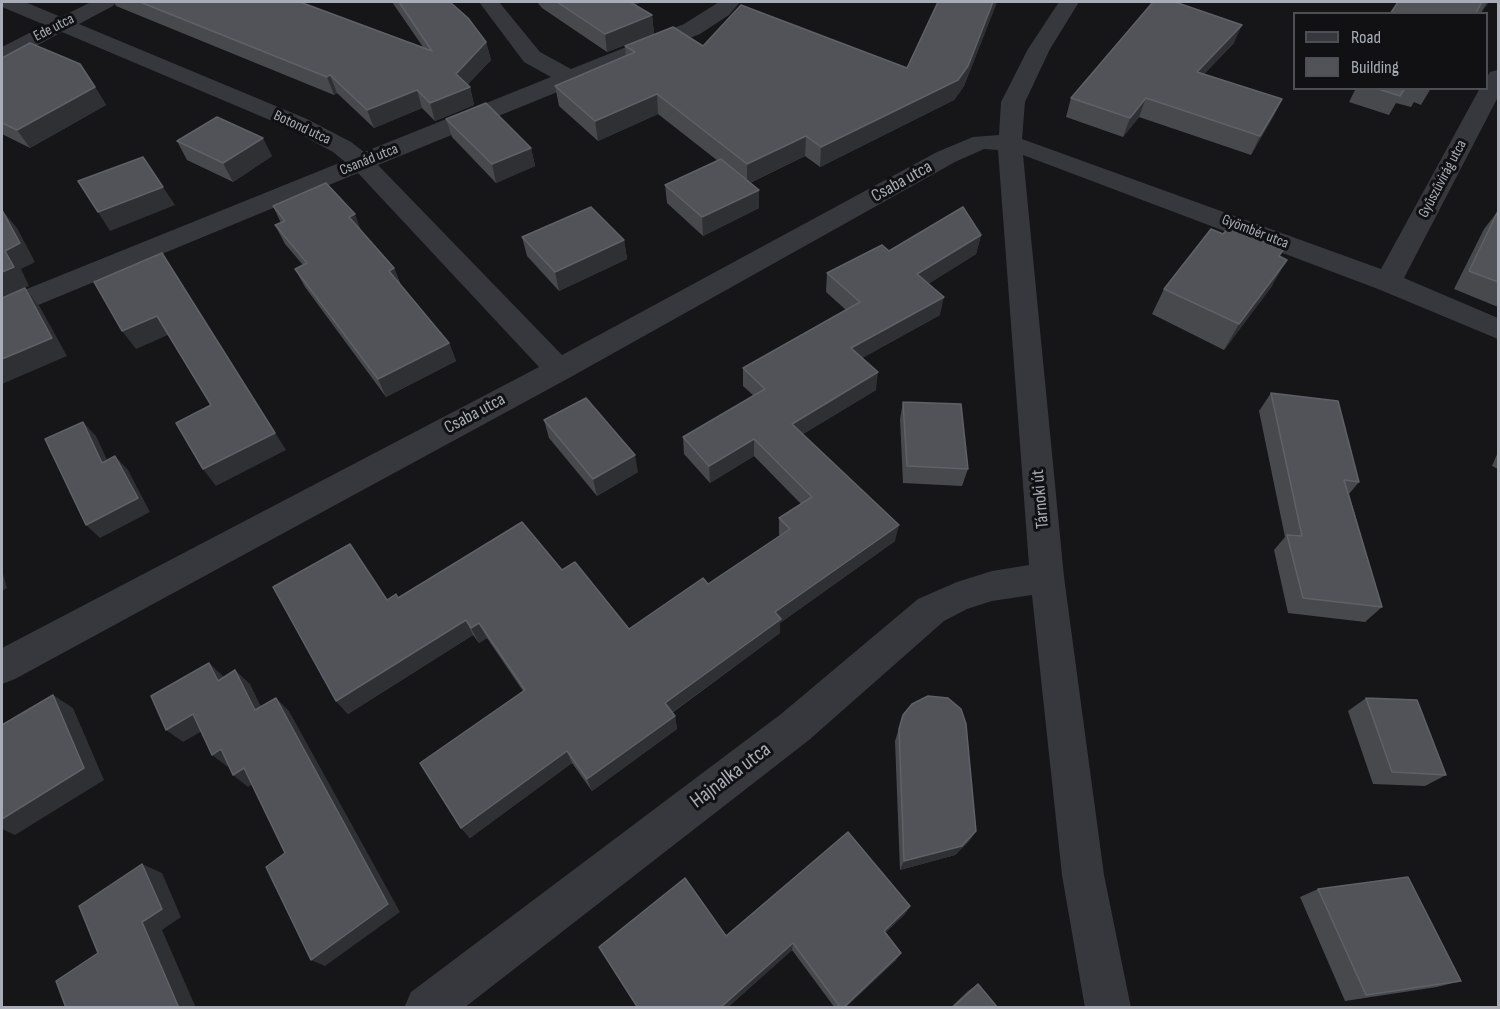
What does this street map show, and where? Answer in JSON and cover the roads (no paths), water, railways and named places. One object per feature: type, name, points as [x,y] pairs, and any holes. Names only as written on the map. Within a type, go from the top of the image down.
[{"type":"street","name":"Botond utca","points":[[8,2],[299,124],[342,147],[362,163],[559,370]]},
{"type":"street","name":"Ede utca","points":[[2,54],[106,2]]},
{"type":"street","points":[[489,2],[532,57],[550,68],[572,76]]},
{"type":"street","name":"Csanád utca","points":[[2,310],[692,29],[716,15],[730,2]]},
{"type":"street","name":"Tárnoki út","points":[[1069,2],[1039,49],[1014,102],[1010,143],[1047,577],[1083,875],[1108,1008]]},
{"type":"street","points":[[517,99],[530,76],[532,57]]},
{"type":"street","name":"Gyűszűvirág utca","points":[[1388,282],[1498,77]]},
{"type":"street","name":"Csaba utca","points":[[2,667],[559,370],[946,158],[981,142],[1010,143]]},
{"type":"street","name":"Gyömbér utca","points":[[1010,143],[1388,282],[1498,329]]},
{"type":"street","name":"Csaba utca","points":[[946,158],[986,159],[1004,170],[1014,187]]},
{"type":"street","name":"Hajnalka utca","points":[[427,1008],[795,727],[931,610],[957,597],[992,586],[1047,577]]}]
